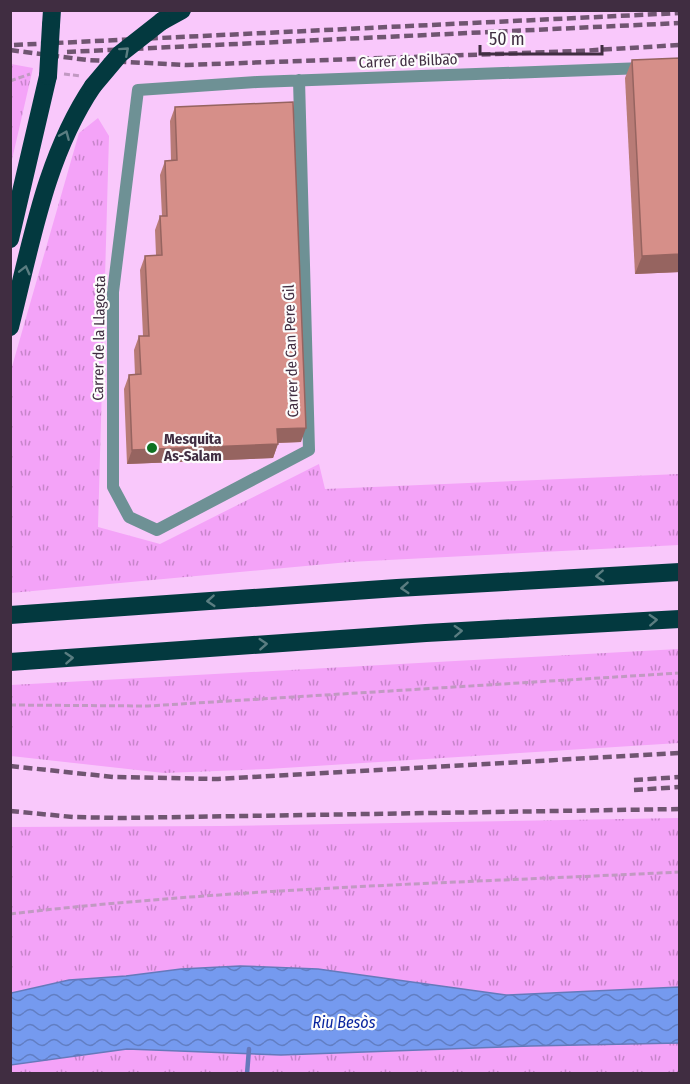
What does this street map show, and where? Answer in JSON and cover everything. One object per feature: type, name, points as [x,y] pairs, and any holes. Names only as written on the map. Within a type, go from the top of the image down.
[{"type":"highway","points":[[10,327],[40,211],[65,133],[91,82],[120,54],[162,21],[182,10]]},
{"type":"highway","points":[[40,211],[52,18]]},
{"type":"highway","points":[[10,239],[47,74]]},
{"type":"highway","points":[[10,204],[32,144]]},
{"type":"highway","points":[[10,615],[305,594],[680,572]]},
{"type":"highway","points":[[10,662],[680,618]]},
{"type":"street","name":"Carrer de Bilbao","points":[[138,90],[299,80],[656,68]]},
{"type":"street","name":"Carrer de Can Pere Gil","points":[[157,530],[309,450],[299,80]]},
{"type":"street","name":"Carrer de la Llagosta","points":[[138,90],[113,292],[113,487],[129,517],[157,530]]},
{"type":"path","points":[[10,81],[47,74],[91,82]]},
{"type":"path","points":[[10,705],[148,706],[680,673]]},
{"type":"path","points":[[10,914],[106,903],[680,872]]},
{"type":"green space","points":[[10,64],[33,68],[11,164]]},
{"type":"green space","points":[[98,118],[109,136],[98,527],[160,544],[319,464],[325,489],[679,474],[679,545],[349,562],[11,593],[11,370],[79,133]]},
{"type":"green space","points":[[679,649],[679,743],[268,769],[164,773],[11,756],[11,685]]},
{"type":"green space","points":[[679,818],[679,987],[506,995],[318,969],[240,966],[181,969],[69,980],[11,993],[10,827],[222,826]]},
{"type":"green space","points":[[680,1043],[679,1074],[11,1074],[10,1065],[127,1049],[281,1055]]},
{"type":"water","name":"Riu Besòs","points":[[240,966],[318,969],[506,995],[679,987],[679,1043],[281,1055],[127,1049],[11,1065],[11,993],[69,980],[181,969]]},
{"type":"building","points":[[680,58],[680,254],[642,256],[632,60]]},
{"type":"building","points":[[293,102],[306,428],[277,429],[278,444],[132,450],[129,375],[141,374],[139,336],[149,336],[145,256],[162,255],[160,216],[167,216],[165,161],[177,160],[175,107]]},
{"type":"waterway","points":[[247,1074],[249,1049]]},
{"type":"railway","points":[[14,45],[680,13]]},
{"type":"railway","points":[[67,52],[680,23]]},
{"type":"railway","points":[[10,50],[87,60],[187,65],[579,51],[680,45]]},
{"type":"railway","points":[[10,766],[113,777],[218,779],[680,753]]},
{"type":"railway","points":[[634,780],[680,777]]},
{"type":"railway","points":[[634,790],[680,787]]},
{"type":"railway","points":[[10,811],[73,817],[119,818],[680,809]]},
{"type":"place","name":"Mesquita As-Salam","points":[[152,448]]}]
